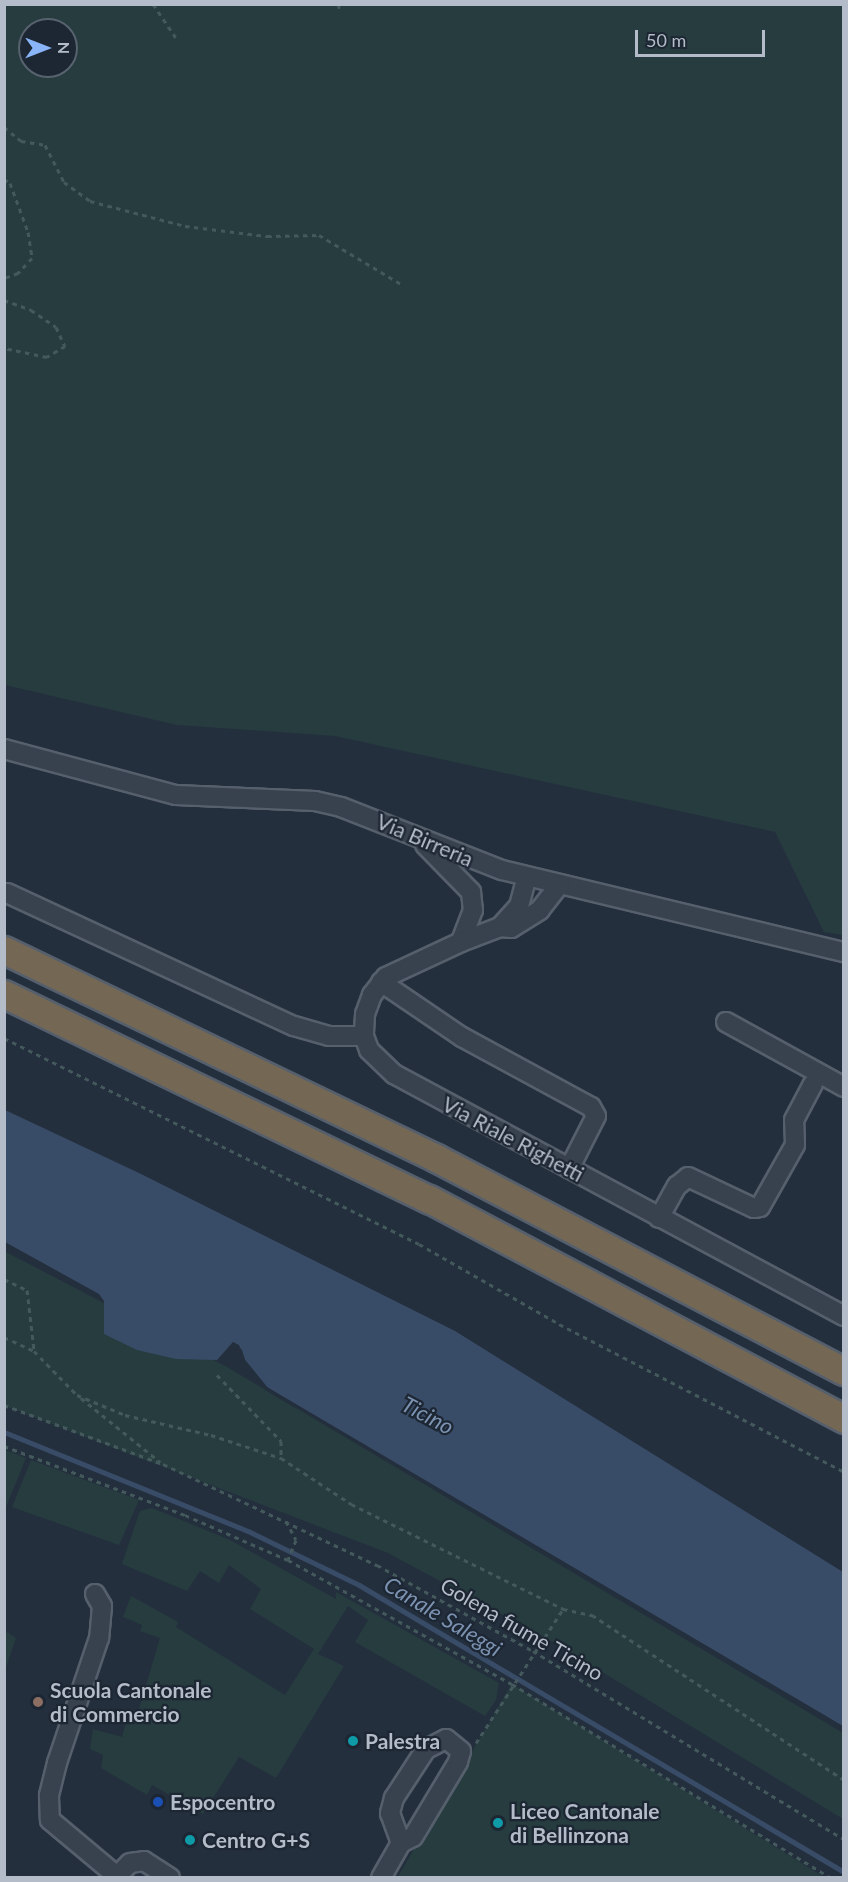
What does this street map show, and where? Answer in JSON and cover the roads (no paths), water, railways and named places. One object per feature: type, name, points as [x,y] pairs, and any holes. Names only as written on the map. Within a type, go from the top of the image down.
[{"type":"highway","points":[[4,950],[489,1184],[843,1371]]},
{"type":"highway","points":[[4,994],[429,1199],[843,1419]]},
{"type":"street","name":"Via Birreria","points":[[4,749],[191,798],[326,803],[357,811],[418,838],[527,878],[843,952]]},
{"type":"street","points":[[418,838],[471,892],[473,910],[460,942]]},
{"type":"street","points":[[500,927],[519,906],[527,878]]},
{"type":"street","points":[[7,893],[294,1026],[329,1036],[364,1035],[368,1004],[381,982],[393,972],[500,927],[511,928],[540,910],[560,884]]},
{"type":"street","points":[[381,982],[462,1037],[595,1111],[594,1121],[569,1169]]},
{"type":"street","points":[[726,1022],[843,1087]]},
{"type":"street","name":"Via Riale Righetti","points":[[364,1035],[374,1057],[394,1074],[843,1316]]},
{"type":"street","points":[[659,1218],[677,1186],[688,1177],[754,1208],[760,1207],[795,1145],[795,1116],[813,1084]]},
{"type":"street","points":[[95,1594],[102,1606],[99,1638],[57,1763],[49,1796],[50,1820],[116,1877],[130,1863],[144,1861],[170,1878]]},
{"type":"street","points":[[381,1878],[401,1843],[413,1837],[461,1751],[446,1739],[437,1740],[419,1759],[394,1798],[390,1813],[401,1843]]},
{"type":"water","name":"Ticino","points":[[5,1110],[139,1173],[455,1331],[843,1572],[843,1726],[267,1387],[245,1360],[242,1350],[233,1342],[217,1360],[176,1359],[137,1350],[104,1334],[104,1301],[99,1294],[5,1242]]},
{"type":"waterway","name":"Canale Saleggi","points":[[4,1432],[248,1531],[359,1585],[844,1872]]},
{"type":"place","name":"Scuola Cantonale di Commercio","points":[[38,1702]]},
{"type":"place","name":"Palestra","points":[[353,1741]]},
{"type":"place","name":"Espocentro","points":[[158,1802]]},
{"type":"place","name":"Liceo Cantonale di Bellinzona","points":[[498,1823]]},
{"type":"place","name":"Centro G+S","points":[[190,1840]]}]
